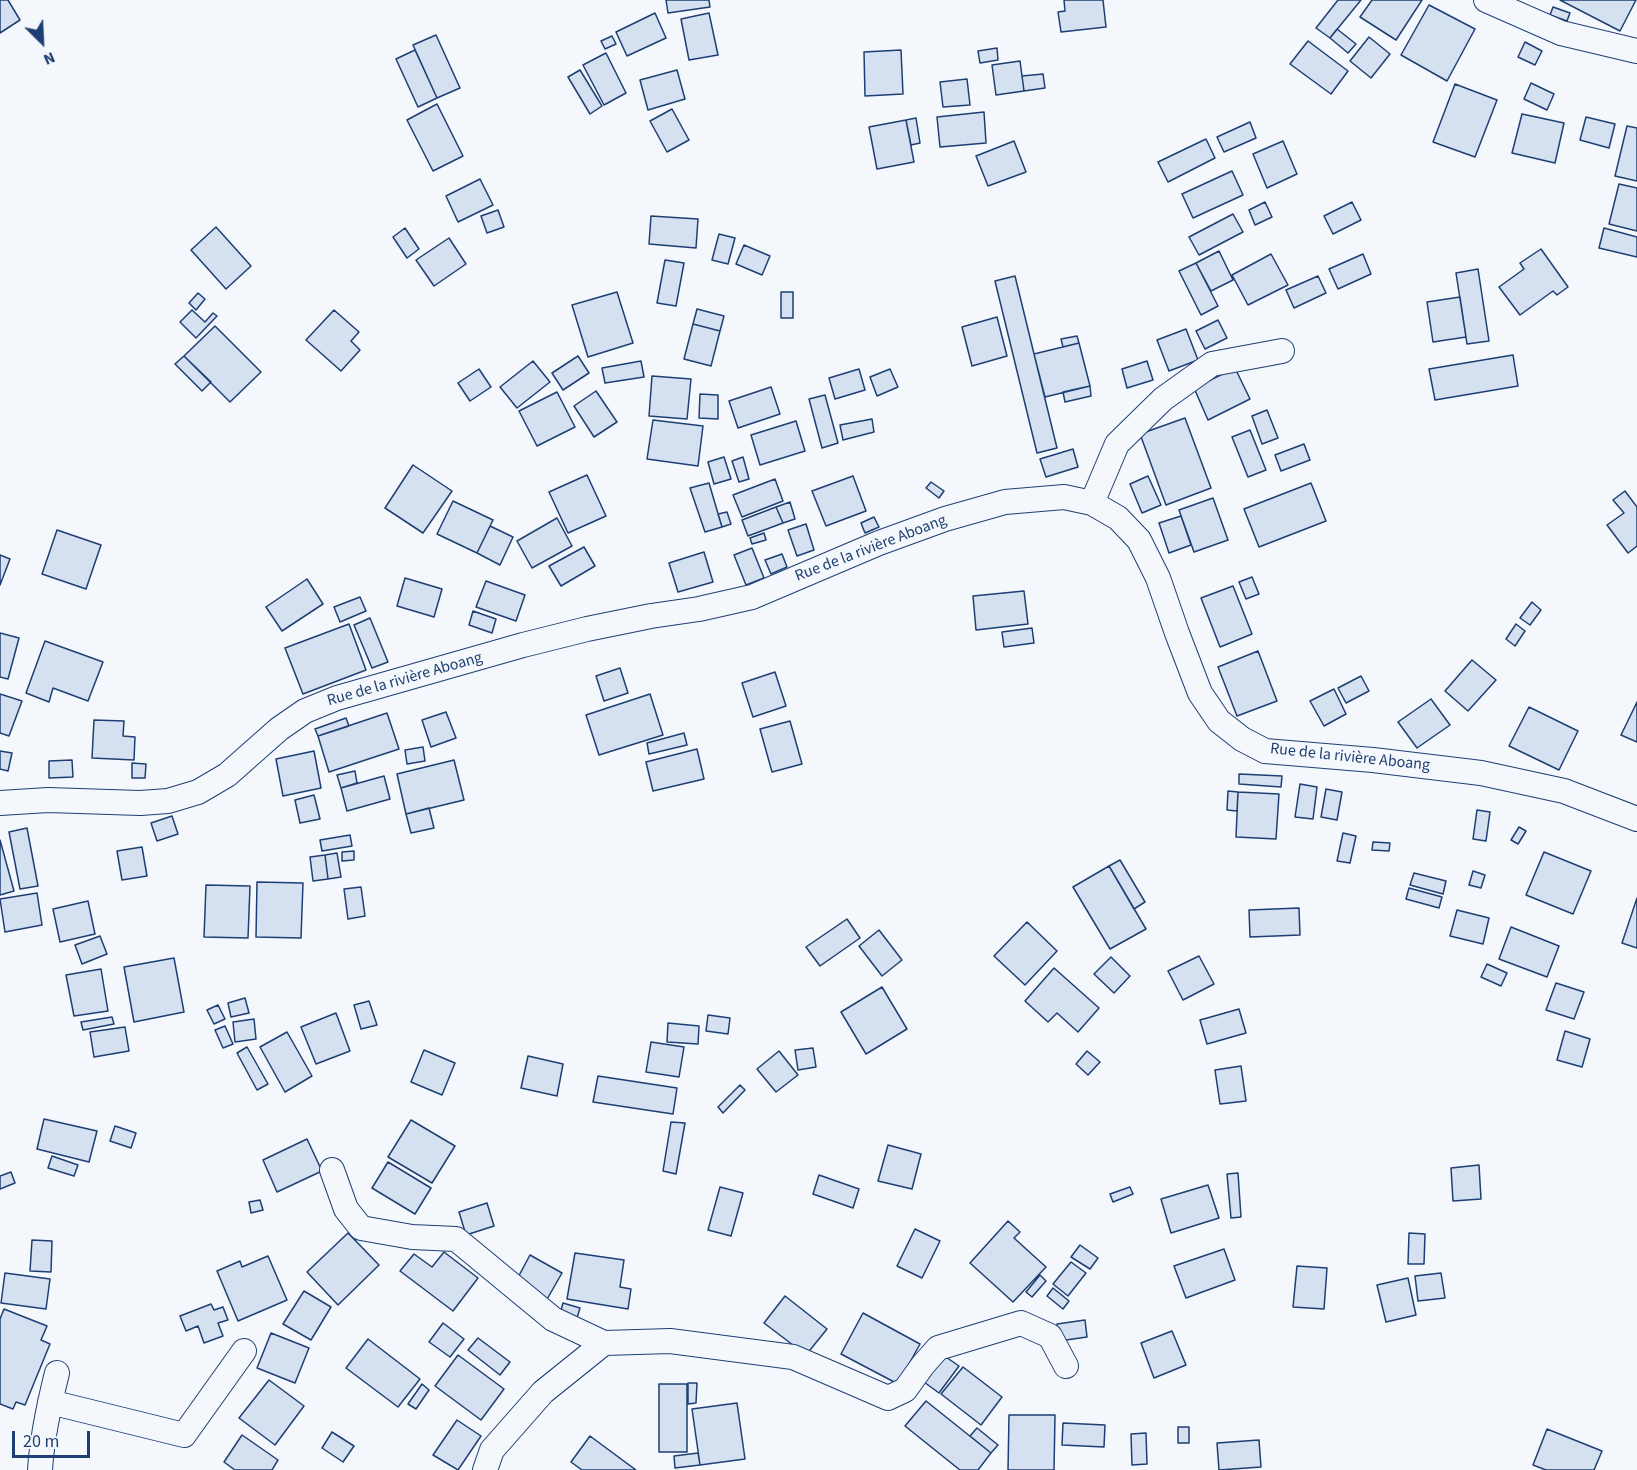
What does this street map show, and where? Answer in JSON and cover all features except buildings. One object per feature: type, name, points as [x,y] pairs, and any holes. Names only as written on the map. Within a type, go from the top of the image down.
[{"type":"street","points":[[1486,0],[1561,33],[1637,51]]},
{"type":"street","points":[[1092,503],[1118,444],[1163,399],[1212,364],[1282,351]]},
{"type":"street","name":"Rue de la rivière Aboang","points":[[0,803],[48,800],[140,803],[168,801],[198,792],[227,775],[279,729],[305,711],[337,699],[523,645],[587,629],[752,597],[879,543],[945,519],[1005,502],[1064,497],[1092,503],[1118,518],[1139,540],[1158,578],[1200,693],[1219,721],[1242,739],[1265,751],[1373,759],[1481,773],[1564,791],[1637,819]]},
{"type":"street","points":[[332,1170],[346,1209],[361,1228],[412,1238],[456,1239],[553,1319],[604,1343],[670,1341],[793,1357],[888,1398],[905,1390],[938,1348],[1021,1323],[1050,1336],[1066,1366]]},
{"type":"street","points":[[485,1470],[492,1450],[543,1392],[604,1343]]},
{"type":"street","points":[[50,1402],[184,1435],[244,1351]]},
{"type":"street","points":[[40,1470],[41,1451],[57,1373]]}]
